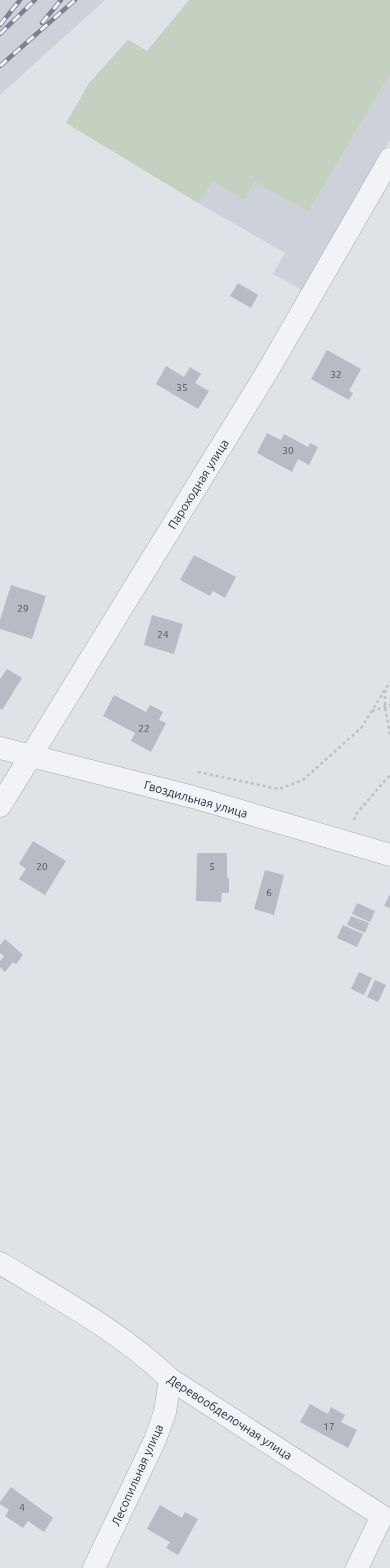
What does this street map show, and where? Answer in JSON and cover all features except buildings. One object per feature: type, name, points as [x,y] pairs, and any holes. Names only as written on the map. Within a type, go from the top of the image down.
[{"type":"street","name":"Пароходная улица","points":[[0,806],[268,372],[390,159]]},
{"type":"street","name":"Гвоздильная улица","points":[[0,748],[193,797],[390,855]]},
{"type":"street","name":"Деревообделочная улица","points":[[0,1263],[109,1330],[150,1360],[170,1379],[382,1516],[357,1568]]},
{"type":"street","name":"Лесопильная улица","points":[[94,1568],[155,1440],[165,1412],[170,1379]]},
{"type":"path","points":[[190,771],[279,789],[303,780],[361,728],[390,682]]},
{"type":"path","points":[[385,690],[385,707],[390,735]]},
{"type":"path","points":[[372,711],[390,705]]},
{"type":"path","points":[[348,843],[356,814],[390,775]]},
{"type":"shaded area","points":[[0,0],[105,0],[0,95]]},
{"type":"shaded area","points":[[390,74],[390,140],[302,290],[273,274],[285,253],[198,203],[213,180],[244,200],[255,182],[308,212]]},
{"type":"green space","points":[[189,0],[390,0],[390,74],[308,212],[255,182],[244,200],[213,181],[198,203],[66,123],[89,83],[128,40],[147,51]]},
{"type":"railway","points":[[0,25],[20,0]]},
{"type":"railway","points":[[0,34],[35,0]]},
{"type":"railway","points":[[42,23],[61,0]]},
{"type":"railway","points":[[0,66],[75,0]]}]
